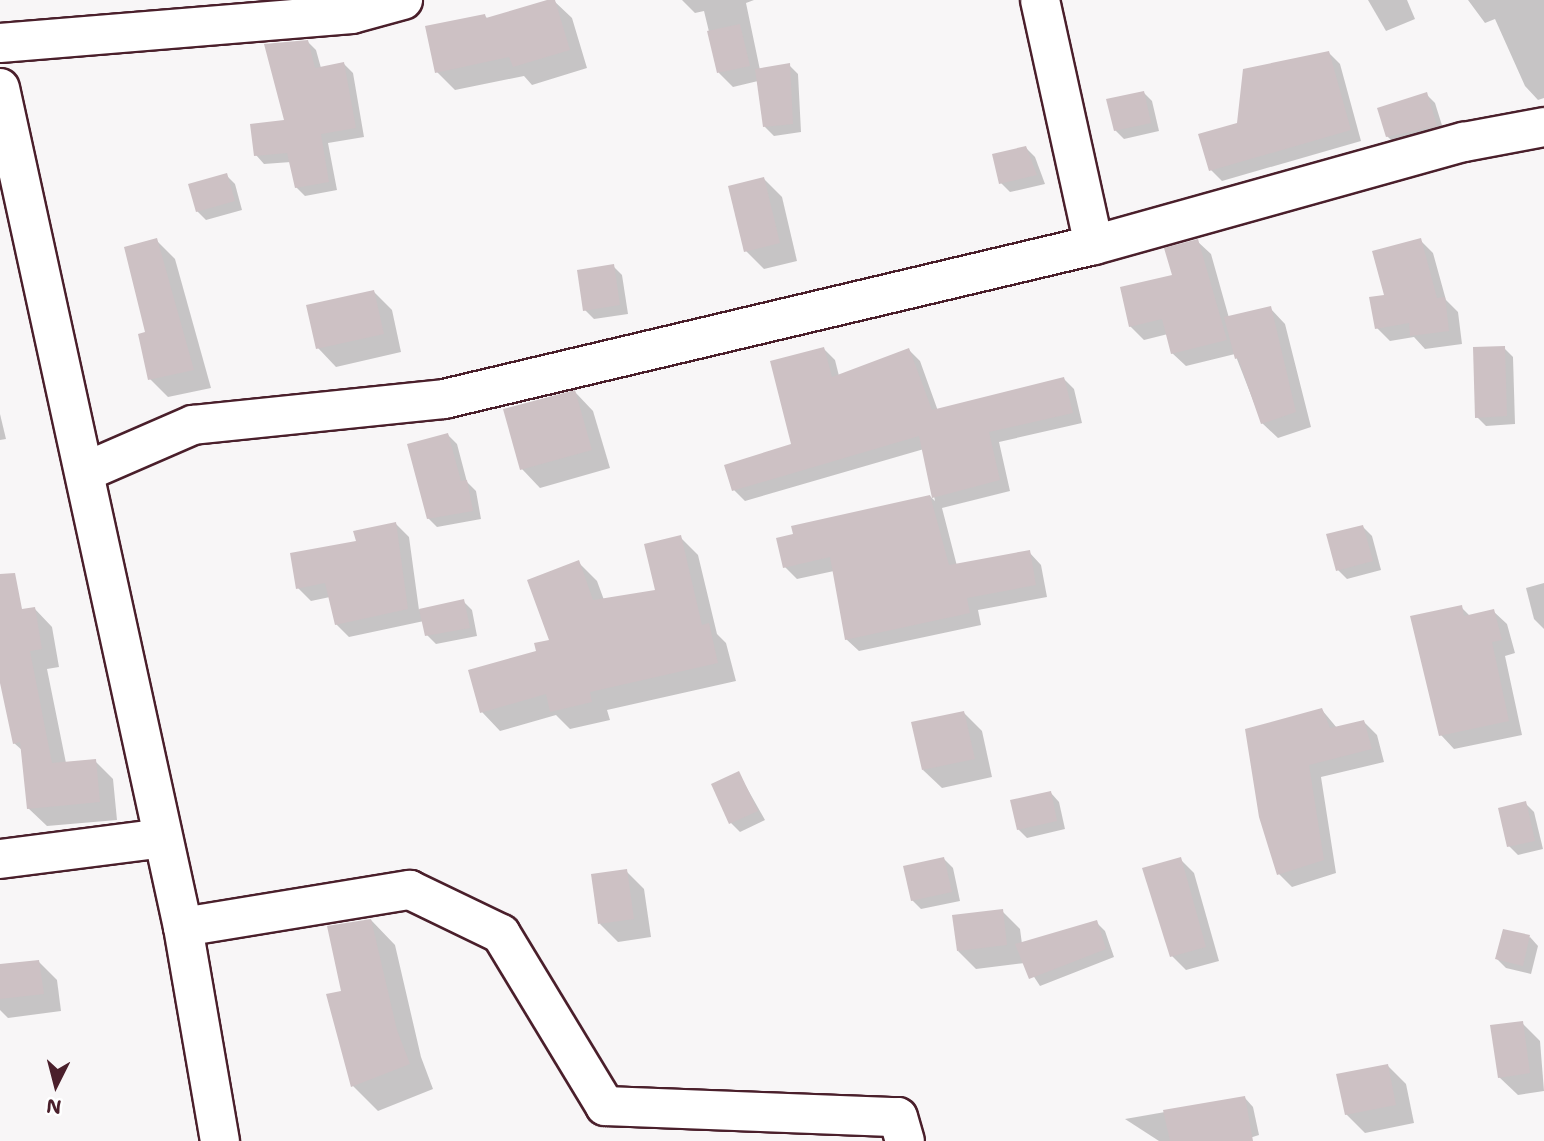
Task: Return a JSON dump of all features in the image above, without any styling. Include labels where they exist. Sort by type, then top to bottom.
[{"type":"street","points":[[0,43],[352,14],[403,0]]},
{"type":"street","points":[[1040,0],[1094,246]]},
{"type":"street","points":[[1,102],[87,471],[183,927],[220,1141]]},
{"type":"street","points":[[87,471],[193,425],[444,399],[1094,246],[1464,142],[1544,127]]},
{"type":"street","points":[[0,859],[163,838]]},
{"type":"street","points":[[183,927],[410,890],[501,934],[605,1106],[898,1117],[905,1141]]},
{"type":"building","points":[[555,0],[570,50],[513,67],[509,57],[435,73],[425,26],[485,14],[486,18]]},
{"type":"building","points":[[740,24],[750,66],[717,73],[707,31]]},
{"type":"building","points":[[308,40],[315,68],[344,62],[356,128],[321,134],[329,182],[295,188],[287,153],[254,156],[250,124],[284,120],[264,44]]},
{"type":"building","points":[[1329,51],[1351,130],[1209,171],[1198,134],[1237,123],[1243,69]]},
{"type":"building","points":[[790,63],[793,124],[763,127],[755,69]]},
{"type":"building","points":[[1144,91],[1151,123],[1114,131],[1106,99]]},
{"type":"building","points":[[1427,92],[1437,126],[1386,137],[1377,108]]},
{"type":"building","points":[[1026,146],[1037,175],[999,184],[992,154]]},
{"type":"building","points":[[227,173],[235,201],[196,212],[188,184]]},
{"type":"building","points":[[764,177],[780,243],[744,252],[728,186]]},
{"type":"building","points":[[157,238],[194,370],[148,380],[138,334],[145,332],[124,247]]},
{"type":"building","points":[[1421,238],[1437,298],[1445,297],[1449,331],[1410,336],[1409,323],[1375,329],[1369,297],[1384,295],[1372,251]]},
{"type":"building","points":[[1198,239],[1227,340],[1171,354],[1162,319],[1129,327],[1120,287],[1172,275],[1164,248]]},
{"type":"building","points":[[614,264],[620,305],[583,311],[577,270]]},
{"type":"building","points":[[374,290],[384,334],[316,349],[306,305]]},
{"type":"building","points":[[1271,306],[1296,412],[1261,424],[1238,358],[1235,359],[1224,317]]},
{"type":"building","points":[[1505,346],[1507,416],[1475,418],[1473,347]]},
{"type":"building","points":[[824,347],[832,377],[909,348],[932,410],[1064,377],[1073,413],[989,432],[1000,480],[932,498],[919,436],[732,491],[724,465],[791,444],[770,361]]},
{"type":"building","points":[[575,390],[592,450],[520,470],[503,409]]},
{"type":"building","points":[[448,433],[461,481],[467,480],[473,511],[427,519],[407,444]]},
{"type":"building","points":[[930,495],[949,565],[1030,550],[1036,585],[967,598],[970,613],[845,640],[830,557],[783,568],[776,538],[793,534],[791,526]]},
{"type":"building","points":[[396,522],[408,609],[335,625],[325,583],[296,589],[290,553],[356,541],[353,531]]},
{"type":"building","points":[[1363,525],[1373,561],[1336,571],[1326,534]]},
{"type":"building","points":[[681,535],[702,625],[709,623],[718,663],[590,692],[592,702],[550,712],[546,694],[480,713],[468,670],[536,651],[534,643],[549,640],[527,580],[579,560],[593,600],[655,590],[644,544]]},
{"type":"building","points":[[15,573],[22,609],[35,607],[42,649],[30,651],[52,763],[96,759],[100,802],[27,809],[20,742],[13,744],[0,683],[0,574]]},
{"type":"building","points":[[464,599],[470,628],[425,636],[419,609]]},
{"type":"building","points":[[1462,605],[1464,616],[1494,609],[1502,640],[1492,642],[1509,721],[1439,736],[1410,616]]},
{"type":"building","points":[[1322,708],[1330,728],[1364,720],[1372,749],[1309,765],[1324,860],[1277,875],[1259,817],[1245,729]]},
{"type":"building","points":[[964,711],[975,759],[922,770],[911,722]]},
{"type":"building","points":[[739,771],[758,811],[729,824],[711,784]]},
{"type":"building","points":[[1051,791],[1057,821],[1017,830],[1010,800]]},
{"type":"building","points":[[1526,801],[1535,841],[1507,847],[1498,808]]},
{"type":"building","points":[[944,857],[952,892],[911,901],[903,866]]},
{"type":"building","points":[[1181,857],[1206,947],[1170,957],[1142,868]]},
{"type":"building","points":[[627,869],[634,919],[598,924],[591,874]]},
{"type":"building","points":[[1003,909],[1007,945],[957,951],[952,915]]},
{"type":"building","points":[[371,919],[397,1030],[410,1064],[351,1087],[326,994],[341,991],[327,926]]},
{"type":"building","points":[[1097,920],[1106,949],[1029,979],[1015,944]]},
{"type":"building","points":[[1503,929],[1530,935],[1523,966],[1495,959]]},
{"type":"building","points":[[39,960],[44,994],[0,999],[0,964]]},
{"type":"building","points":[[1523,1021],[1530,1073],[1498,1078],[1490,1025]]},
{"type":"building","points":[[1388,1064],[1396,1105],[1345,1115],[1336,1074]]},
{"type":"building","points":[[1245,1096],[1253,1141],[1170,1141],[1163,1110]]}]
